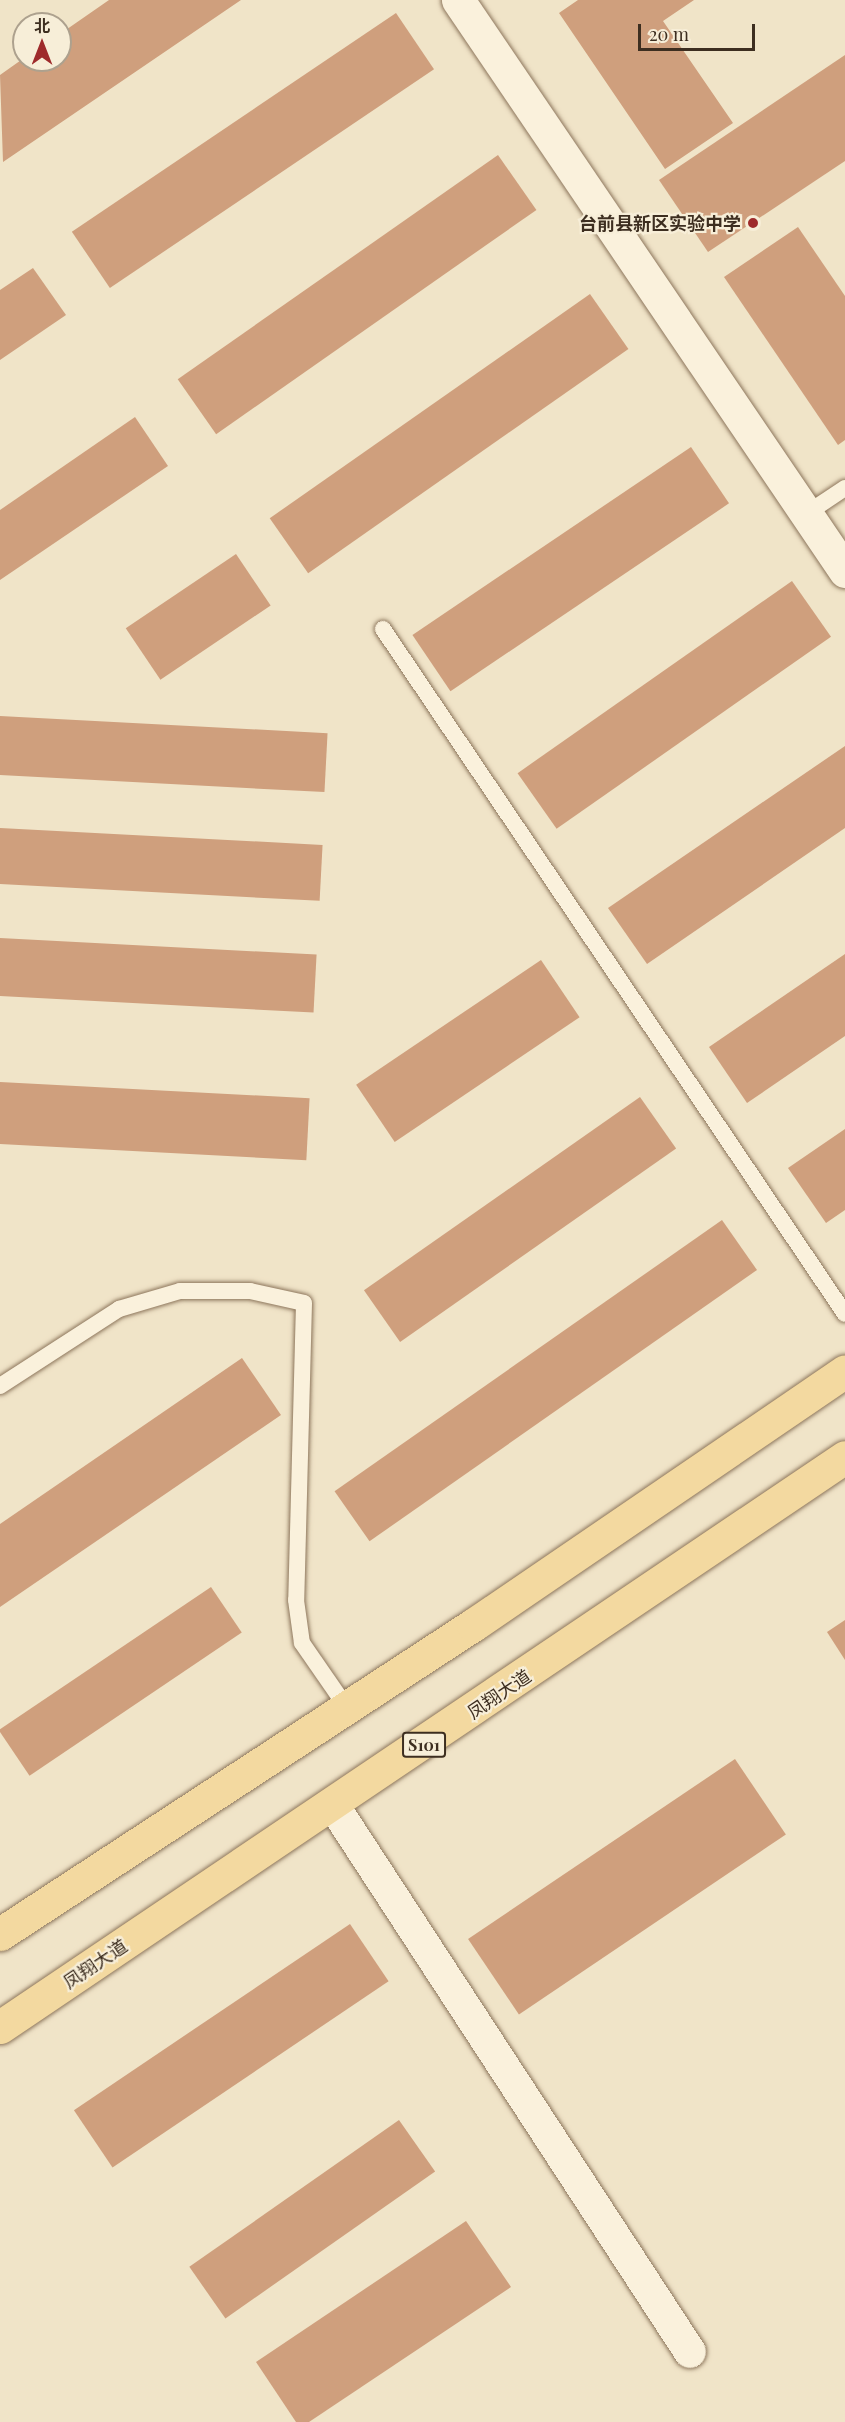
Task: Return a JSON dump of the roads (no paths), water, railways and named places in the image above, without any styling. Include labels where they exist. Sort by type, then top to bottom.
[{"type":"main road","points":[[0,1934],[347,1708],[845,1371]]},
{"type":"main road","name":"凤翔大道","points":[[0,2027],[333,1806],[845,1457]]},
{"type":"street","points":[[458,0],[845,571]]},
{"type":"street","points":[[333,1806],[690,2352]]},
{"type":"lane","points":[[806,514],[845,489]]},
{"type":"lane","points":[[383,629],[845,1314]]},
{"type":"lane","points":[[0,1386],[119,1309],[180,1291],[250,1291],[304,1303],[296,1600],[302,1643],[347,1708]]},
{"type":"place","name":"台前县新区实验中学","points":[[753,223]]}]
